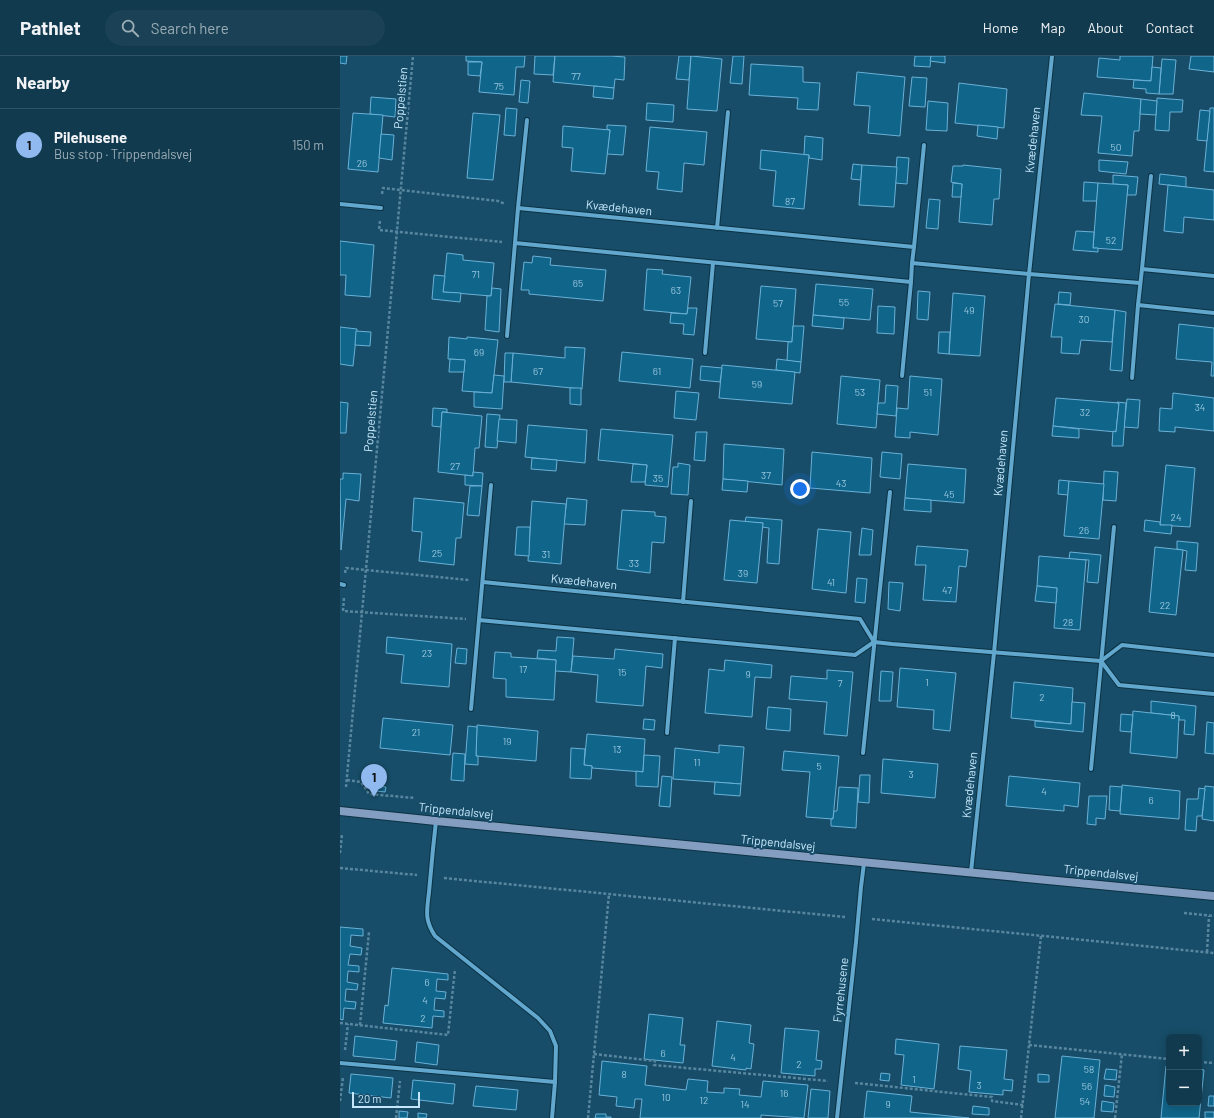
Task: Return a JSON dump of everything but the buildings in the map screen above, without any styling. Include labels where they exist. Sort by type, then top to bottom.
[{"type":"street","name":"Kvædehaven","points":[[971,872],[994,653],[1029,274],[1052,56]]},
{"type":"street","points":[[717,228],[728,112]]},
{"type":"street","points":[[507,336],[527,120]]},
{"type":"street","points":[[902,376],[924,145]]},
{"type":"street","points":[[1132,378],[1151,176]]},
{"type":"street","points":[[340,204],[381,208]]},
{"type":"street","name":"Kvædehaven","points":[[518,208],[914,247]]},
{"type":"street","points":[[515,243],[911,282]]},
{"type":"street","points":[[705,353],[713,262]]},
{"type":"street","points":[[912,263],[1140,283]]},
{"type":"street","points":[[1142,269],[1214,276]]},
{"type":"street","points":[[1138,305],[1214,313]]},
{"type":"street","points":[[471,709],[491,485]]},
{"type":"street","points":[[863,753],[890,492]]},
{"type":"street","points":[[683,602],[691,502]]},
{"type":"street","points":[[1091,769],[1114,527]]},
{"type":"street","name":"Kvædehaven","points":[[483,582],[860,619],[874,642]]},
{"type":"street","points":[[479,620],[855,655],[874,642],[1101,661],[1122,646],[1214,655]]},
{"type":"street","points":[[667,733],[675,638]]},
{"type":"street","points":[[1101,661],[1119,685],[1214,694]]},
{"type":"street","name":"Trippendalsvej","points":[[340,811],[1214,896]]},
{"type":"street","points":[[436,821],[427,919],[430,928],[435,936],[538,1018],[550,1032],[556,1046],[552,1118]]},
{"type":"street","name":"Fyrrehusene","points":[[837,1118],[864,863]]},
{"type":"street","points":[[342,1063],[555,1082]]},
{"type":"path","name":"Poppelstien","points":[[346,787],[413,56]]},
{"type":"path","points":[[401,191],[498,201],[518,208]]},
{"type":"path","points":[[397,232],[515,243]]},
{"type":"path","points":[[366,569],[483,582]]},
{"type":"path","points":[[362,613],[479,620]]},
{"type":"path","points":[[346,780],[361,782],[370,794],[415,798]]},
{"type":"path","points":[[340,853],[342,834]]},
{"type":"path","points":[[340,868],[419,875]]},
{"type":"path","points":[[443,878],[853,918]]},
{"type":"path","points":[[588,1118],[609,894]]},
{"type":"path","points":[[1184,913],[1214,916]]},
{"type":"path","points":[[1207,952],[1209,916]]},
{"type":"path","points":[[868,919],[1214,953]]},
{"type":"path","points":[[360,1025],[370,932]]},
{"type":"path","points":[[1021,1118],[1041,936]]},
{"type":"path","points":[[340,1024],[448,1035],[456,953]]},
{"type":"path","points":[[340,1101],[342,1063],[348,1024]]},
{"type":"path","points":[[1029,1045],[1166,1059]]},
{"type":"path","points":[[594,1054],[655,1062],[654,1065],[992,1097],[992,1101],[1023,1105]]},
{"type":"path","points":[[1115,1118],[1122,1054]]},
{"type":"path","points":[[1202,1062],[1214,1063]]},
{"type":"path","points":[[396,1118],[402,1068]]},
{"type":"place","name":"Pilehusene","points":[[374,797]]}]
